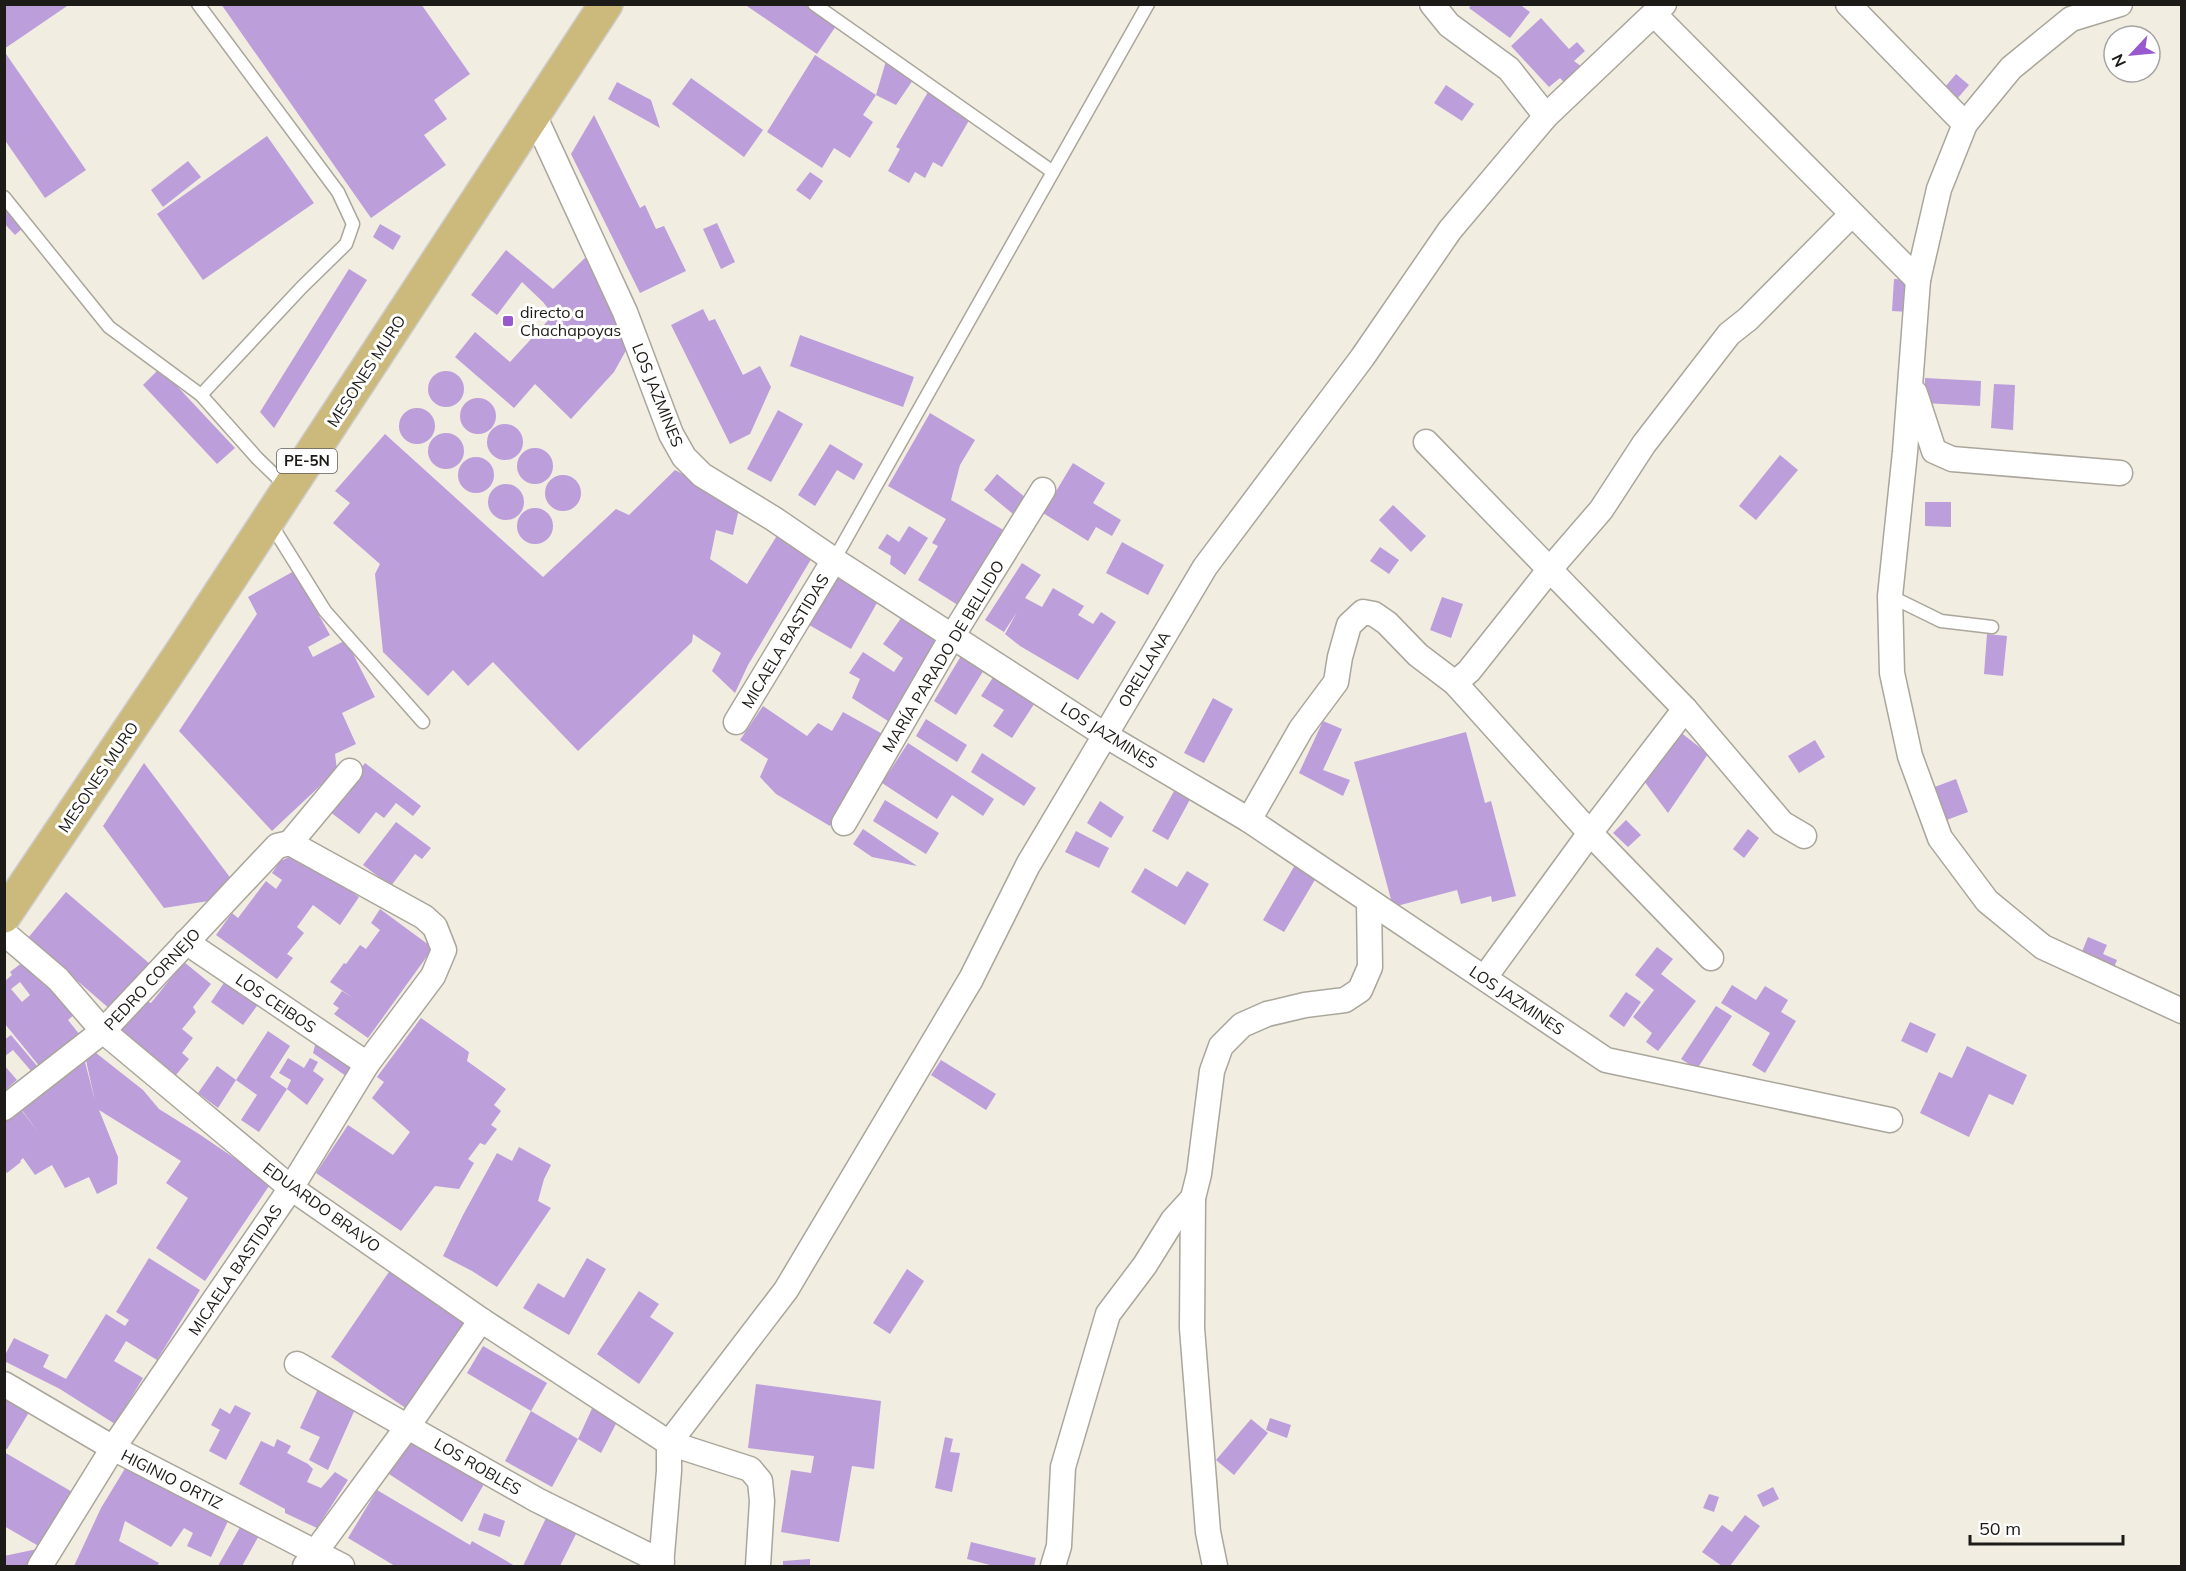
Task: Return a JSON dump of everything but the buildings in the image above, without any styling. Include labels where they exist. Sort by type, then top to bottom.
[{"type":"highway","name":"MESONES MURO","points":[[4,916],[289,489],[606,4]]},
{"type":"street","points":[[1432,4],[1449,25],[1509,69],[1546,116]]},
{"type":"street","points":[[1848,4],[1965,124]]},
{"type":"street","points":[[2120,4],[2064,12],[2011,68],[1965,124],[1939,189],[1918,280],[1911,382],[1890,596],[1892,674],[1910,756],[1940,838],[1987,901],[2043,947],[2181,1011]]},
{"type":"street","points":[[1659,9],[1852,214],[1918,280]]},
{"type":"street","name":"ORELLANA","points":[[669,1443],[786,1290],[971,979],[1028,865],[1205,567],[1362,358],[1450,230],[1546,116],[1659,9]]},
{"type":"street","name":"LOS JAZMINES","points":[[534,115],[625,312],[671,434],[684,457],[702,476],[774,519],[1105,735],[1249,820],[1606,1060],[1890,1120]]},
{"type":"street","points":[[1455,683],[1469,671],[1550,569],[1601,510],[1644,444],[1729,334],[1748,319],[1852,214]]},
{"type":"street","points":[[1911,382],[1934,451],[1952,459],[2120,473]]},
{"type":"street","points":[[1426,442],[1685,709],[1782,823],[1804,836]]},
{"type":"street","name":"MARÍA PARADO DE BELLIDO","points":[[844,823],[953,635],[1043,490]]},
{"type":"street","name":"MICAELA BASTIDAS","points":[[736,722],[834,560]]},
{"type":"street","points":[[1249,820],[1301,729],[1336,682],[1349,625],[1363,612],[1374,614],[1387,623],[1418,655],[1455,683],[1590,833],[1711,958]]},
{"type":"street","points":[[1485,977],[1590,833],[1685,709]]},
{"type":"street","name":"PEDRO CORNEJO","points":[[4,1108],[103,1031],[277,846],[290,843],[350,771]]},
{"type":"street","name":"MICAELA BASTIDAS","points":[[40,1566],[113,1448],[291,1188],[367,1064],[433,976],[444,950],[435,927],[429,922],[290,843]]},
{"type":"street","points":[[1215,1566],[1208,1532],[1192,1328],[1193,1198],[1199,1174],[1212,1071],[1221,1046],[1242,1025],[1267,1014],[1305,1005],[1345,1000],[1360,990],[1370,967],[1369,901]]},
{"type":"street","name":"EDUARDO BRAVO","points":[[4,933],[58,979],[103,1031],[291,1188],[481,1320],[669,1443],[750,1469],[760,1481],[762,1501],[758,1566]]},
{"type":"street","name":"LOS CEIBOS","points":[[186,942],[367,1064]]},
{"type":"street","points":[[1053,1566],[1059,1546],[1063,1467],[1108,1314],[1145,1265],[1173,1220],[1193,1198]]},
{"type":"street","points":[[310,1559],[408,1426],[481,1320]]},
{"type":"street","name":"LOS ROBLES","points":[[297,1364],[537,1500],[661,1564]]},
{"type":"street","name":"HIGINIO ORTIZ","points":[[4,1384],[310,1559],[342,1566]]},
{"type":"street","points":[[661,1564],[669,1471],[669,1443]]},
{"type":"lane","points":[[198,4],[338,192],[353,224],[346,244],[302,286],[201,395]]},
{"type":"lane","points":[[814,4],[1053,172]]},
{"type":"lane","points":[[834,560],[1148,4]]},
{"type":"lane","points":[[4,197],[109,327],[201,395],[257,458],[289,489]]},
{"type":"lane","points":[[268,520],[326,611],[423,722]]},
{"type":"lane","points":[[1890,596],[1941,621],[1992,627]]},
{"type":"place","name":"directo a Chachapoyas","points":[[508,321]]}]
